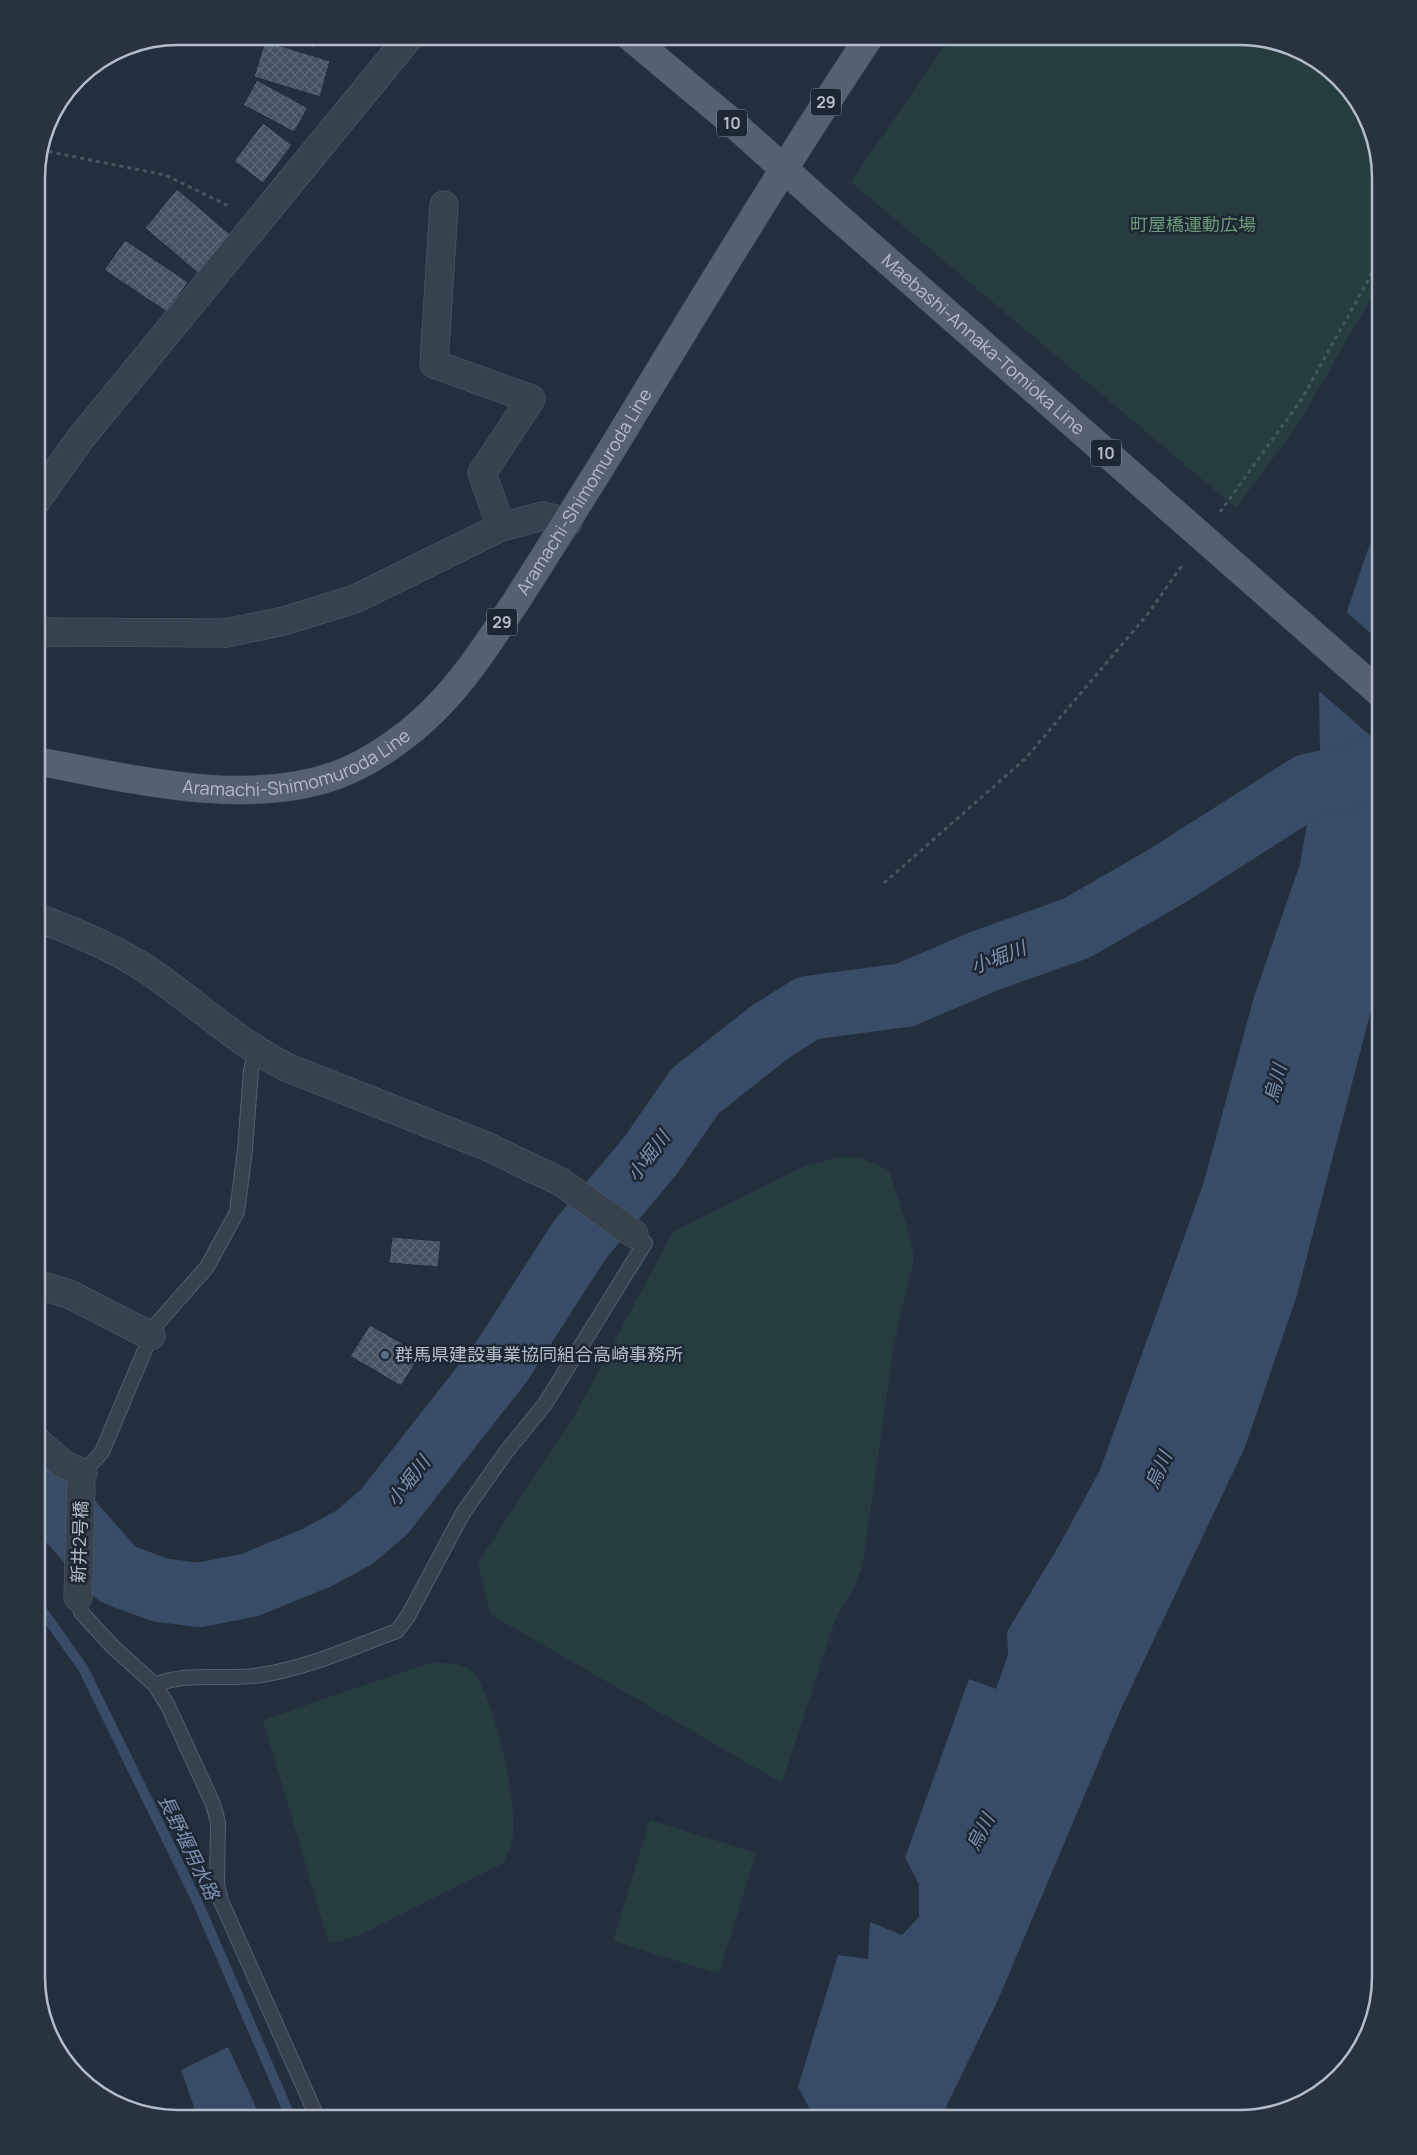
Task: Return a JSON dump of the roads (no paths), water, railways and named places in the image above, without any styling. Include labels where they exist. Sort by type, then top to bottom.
[{"type":"main road","name":"Maebashi-Annaka-Tomioka Line","points":[[639,45],[784,169],[1372,686]]},
{"type":"main road","name":"Aramachi-Shimomuroda Line","points":[[45,763],[142,780],[220,789],[284,790],[336,776],[386,750],[435,710],[478,659],[568,522],[784,169],[864,45]]},
{"type":"street","points":[[45,488],[80,439],[403,45]]},
{"type":"street","points":[[444,205],[434,364],[531,399],[482,473],[501,527]]},
{"type":"street","points":[[45,632],[226,633],[284,622],[355,599],[501,527],[544,516],[568,522]]},
{"type":"street","points":[[45,921],[113,948],[148,970],[256,1052],[286,1067],[486,1146],[561,1182],[634,1234]]},
{"type":"street","points":[[45,1287],[69,1294],[151,1336]]},
{"type":"street","points":[[45,1448],[82,1480]]},
{"type":"street","name":"新井2号橋","points":[[78,1597],[82,1480]]},
{"type":"lane","points":[[82,1480],[102,1452],[155,1326],[208,1267],[237,1212],[245,1150],[251,1070],[256,1052]]},
{"type":"lane","points":[[155,1685],[172,1678],[242,1678],[284,1671],[397,1631],[408,1616],[463,1513],[506,1452],[545,1404],[645,1243],[634,1234]]},
{"type":"lane","points":[[78,1597],[82,1612],[112,1646],[155,1685],[168,1706],[213,1804],[218,1822],[218,1884],[221,1901],[314,2110]]},
{"type":"water","name":"烏川","points":[[1372,541],[1372,1007],[1296,1298],[1245,1447],[1121,1709],[997,2002],[944,2110],[810,2110],[798,2087],[838,1955],[868,1959],[870,1922],[902,1935],[919,1917],[919,1884],[905,1858],[969,1679],[996,1689],[1008,1655],[1007,1632],[1060,1544],[1100,1470],[1203,1185],[1254,997],[1300,864],[1320,751],[1319,695]]},
{"type":"water","points":[[228,2047],[257,2110],[195,2110],[181,2070]]},
{"type":"waterway","name":"小堀川","points":[[45,1500],[64,1514],[117,1574],[160,1590],[199,1595],[250,1585],[316,1558],[355,1537],[384,1512],[500,1364],[579,1241],[651,1155],[695,1091],[770,1032],[808,1008],[905,995],[982,962],[1077,928],[1167,876],[1308,786],[1372,771]]},
{"type":"waterway","name":"長野堰用水路","points":[[45,1615],[83,1668],[198,1903],[288,2110]]},
{"type":"place","name":"群馬県建設事業協同組合高崎事務所","points":[[385,1355]]},
{"type":"park label","name":"町屋橋運動広場","points":[[1193,225]]}]
